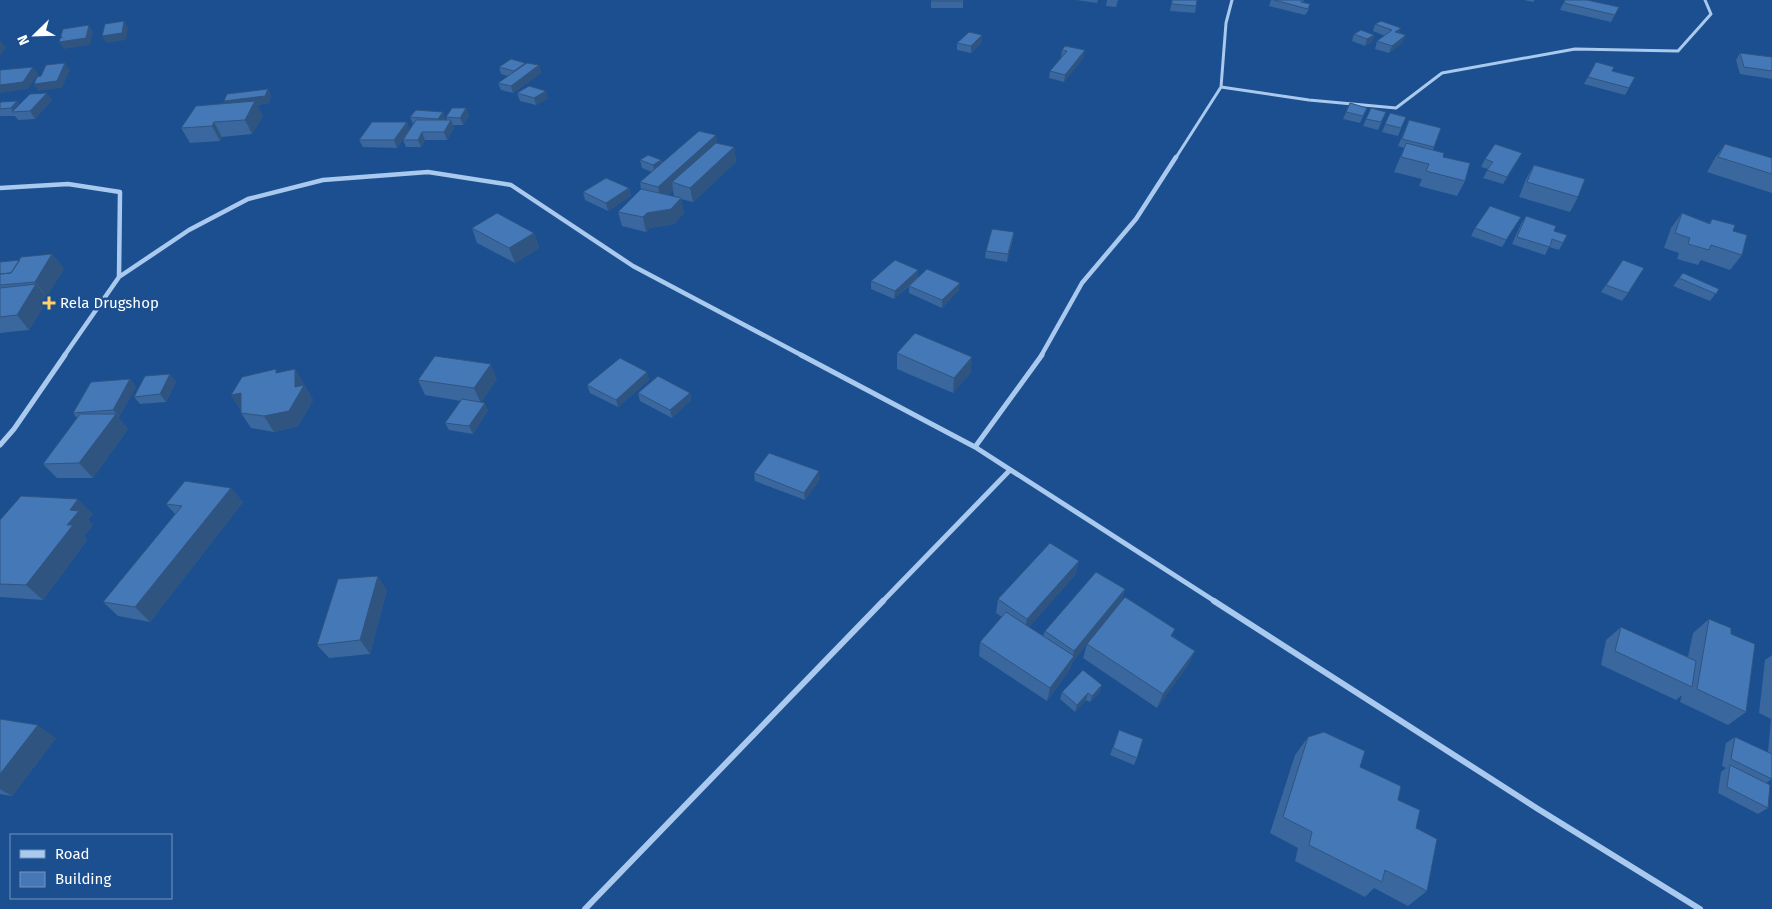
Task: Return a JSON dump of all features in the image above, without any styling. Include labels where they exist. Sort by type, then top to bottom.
[{"type":"street","points":[[975,448],[1041,356],[1082,283],[1136,219],[1220,87],[1226,23],[1232,0]]},
{"type":"street","points":[[1220,87],[1309,100],[1396,108],[1442,73],[1575,49],[1678,51],[1711,14],[1705,0]]},
{"type":"street","points":[[0,445],[14,429],[119,277],[188,230],[248,199],[323,180],[428,172],[511,185],[633,266],[975,448],[1538,809],[1700,909]]},
{"type":"street","points":[[0,188],[68,184],[120,192],[119,277]]},
{"type":"street","points":[[585,909],[1010,470]]},
{"type":"building","points":[[963,0],[964,1],[931,1]]},
{"type":"building","points":[[1172,0],[1197,0],[1196,6],[1172,4]]},
{"type":"building","points":[[1274,0],[1302,0],[1301,2],[1310,4],[1308,9]]},
{"type":"building","points":[[1565,0],[1587,0],[1619,7],[1615,15],[1564,3]]},
{"type":"building","points":[[124,21],[122,33],[102,36],[105,24]]},
{"type":"building","points":[[1381,21],[1401,28],[1395,32],[1406,35],[1392,46],[1377,41],[1392,30],[1375,24]]},
{"type":"building","points":[[89,25],[86,38],[59,42],[63,29]]},
{"type":"building","points":[[1361,30],[1374,35],[1367,39],[1354,34]]},
{"type":"building","points":[[969,32],[982,35],[971,46],[957,43]]},
{"type":"building","points":[[1065,46],[1085,50],[1065,75],[1050,71],[1067,51],[1062,50]]},
{"type":"building","points":[[1740,53],[1772,57],[1772,71],[1744,67]]},
{"type":"building","points":[[511,59],[525,63],[514,71],[499,67]]},
{"type":"building","points":[[1596,62],[1614,67],[1612,71],[1635,77],[1629,88],[1588,77]]},
{"type":"building","points":[[65,63],[57,81],[34,84],[37,77],[41,76],[46,65]]},
{"type":"building","points":[[527,63],[539,65],[511,86],[498,83]]},
{"type":"building","points":[[33,67],[23,82],[0,85],[0,70]]},
{"type":"building","points":[[529,86],[546,91],[534,98],[517,93]]},
{"type":"building","points":[[268,89],[265,96],[224,101],[227,94]]},
{"type":"building","points":[[47,93],[30,111],[12,112],[30,94]]},
{"type":"building","points":[[17,101],[11,108],[0,109],[1,102]]},
{"type":"building","points":[[255,101],[245,120],[214,122],[212,126],[181,128],[196,106]]},
{"type":"building","points":[[1350,103],[1367,108],[1363,116],[1346,112]]},
{"type":"building","points":[[452,108],[466,108],[460,118],[446,117]]},
{"type":"building","points":[[1371,108],[1386,112],[1381,122],[1366,119]]},
{"type":"building","points":[[416,110],[443,112],[438,119],[410,117]]},
{"type":"building","points":[[1390,113],[1406,117],[1401,128],[1385,124]]},
{"type":"building","points":[[416,120],[451,120],[444,132],[422,132],[418,140],[403,140]]},
{"type":"building","points":[[1409,120],[1441,128],[1434,147],[1402,139]]},
{"type":"building","points":[[372,122],[407,122],[394,140],[359,140]]},
{"type":"building","points":[[699,131],[716,135],[658,187],[640,182]]},
{"type":"building","points":[[716,143],[734,147],[690,188],[672,182]]},
{"type":"building","points":[[1406,143],[1444,153],[1443,157],[1470,163],[1465,181],[1426,171],[1429,164],[1401,157]]},
{"type":"building","points":[[1495,144],[1522,153],[1507,177],[1487,170],[1493,162],[1485,159]]},
{"type":"building","points":[[1725,144],[1772,158],[1772,174],[1718,157]]},
{"type":"building","points":[[648,155],[661,160],[653,165],[640,160]]},
{"type":"building","points":[[1534,165],[1585,179],[1578,197],[1527,182]]},
{"type":"building","points":[[606,178],[629,188],[606,203],[583,192]]},
{"type":"building","points":[[641,189],[681,198],[671,209],[647,213],[643,217],[618,212]]},
{"type":"building","points":[[1490,206],[1521,217],[1506,240],[1475,228]]},
{"type":"building","points":[[497,213],[534,233],[509,248],[472,228]]},
{"type":"building","points":[[1682,213],[1710,224],[1712,219],[1735,225],[1733,231],[1747,235],[1742,255],[1711,245],[1709,250],[1688,244],[1690,238],[1675,233]]},
{"type":"building","points":[[1526,216],[1556,226],[1554,231],[1567,235],[1563,243],[1552,239],[1550,247],[1517,237]]},
{"type":"building","points":[[992,229],[1014,232],[1008,254],[986,251]]},
{"type":"building","points":[[52,254],[35,282],[0,285],[0,274],[11,273],[21,257]]},
{"type":"building","points":[[20,260],[11,273],[0,274],[0,262]]},
{"type":"building","points":[[895,260],[918,270],[895,291],[871,281]]},
{"type":"building","points":[[1623,260],[1644,268],[1628,293],[1606,285]]},
{"type":"building","points":[[927,269],[960,283],[942,300],[909,286]]},
{"type":"building","points":[[1683,273],[1719,289],[1716,294],[1679,278]]},
{"type":"building","points":[[36,284],[17,315],[0,317],[0,288]]},
{"type":"building","points":[[915,333],[972,357],[954,378],[897,353]]},
{"type":"building","points":[[435,356],[491,364],[474,388],[418,380]]},
{"type":"building","points":[[620,358],[647,372],[616,400],[587,385]]},
{"type":"building","points":[[276,369],[276,373],[295,369],[295,387],[304,385],[289,411],[264,416],[241,413],[241,393],[231,395],[242,377]]},
{"type":"building","points":[[170,374],[160,394],[134,397],[145,376]]},
{"type":"building","points":[[658,376],[690,393],[670,410],[638,393]]},
{"type":"building","points":[[130,379],[113,410],[73,413],[91,382]]},
{"type":"building","points":[[462,399],[485,403],[469,426],[445,423]]},
{"type":"building","points":[[80,414],[116,414],[79,463],[43,464]]},
{"type":"building","points":[[769,453],[819,471],[804,493],[754,473]]},
{"type":"building","points":[[185,481],[231,488],[135,607],[103,602],[182,506],[166,504]]},
{"type":"building","points":[[21,496],[78,499],[70,510],[79,511],[67,525],[73,525],[26,585],[0,584],[0,520]]},
{"type":"building","points":[[1050,543],[1079,561],[1027,619],[998,599]]},
{"type":"building","points":[[1096,572],[1125,589],[1074,651],[1045,631]]},
{"type":"building","points":[[378,576],[360,640],[317,645],[338,579]]},
{"type":"building","points":[[1125,597],[1175,629],[1171,636],[1195,651],[1163,694],[1087,644]]},
{"type":"building","points":[[1006,612],[1074,656],[1050,688],[980,642]]},
{"type":"building","points":[[1709,619],[1731,628],[1731,634],[1755,644],[1746,712],[1697,689]]},
{"type":"building","points":[[1621,627],[1696,661],[1692,687],[1615,651]]},
{"type":"building","points":[[1083,670],[1102,685],[1092,696],[1088,693],[1077,705],[1062,692]]},
{"type":"building","points":[[0,719],[38,725],[0,774]]},
{"type":"building","points":[[1119,730],[1143,739],[1137,758],[1113,748]]},
{"type":"building","points":[[1324,732],[1365,751],[1360,767],[1401,786],[1398,800],[1420,810],[1416,828],[1437,839],[1427,891],[1385,870],[1382,882],[1309,845],[1312,832],[1283,817],[1308,737]]},
{"type":"building","points":[[1735,737],[1772,754],[1772,779],[1731,759]]},
{"type":"building","points":[[1730,765],[1770,785],[1768,808],[1727,787]]},
{"type":"place","name":"Rela Drugshop","points":[[49,303]]}]
